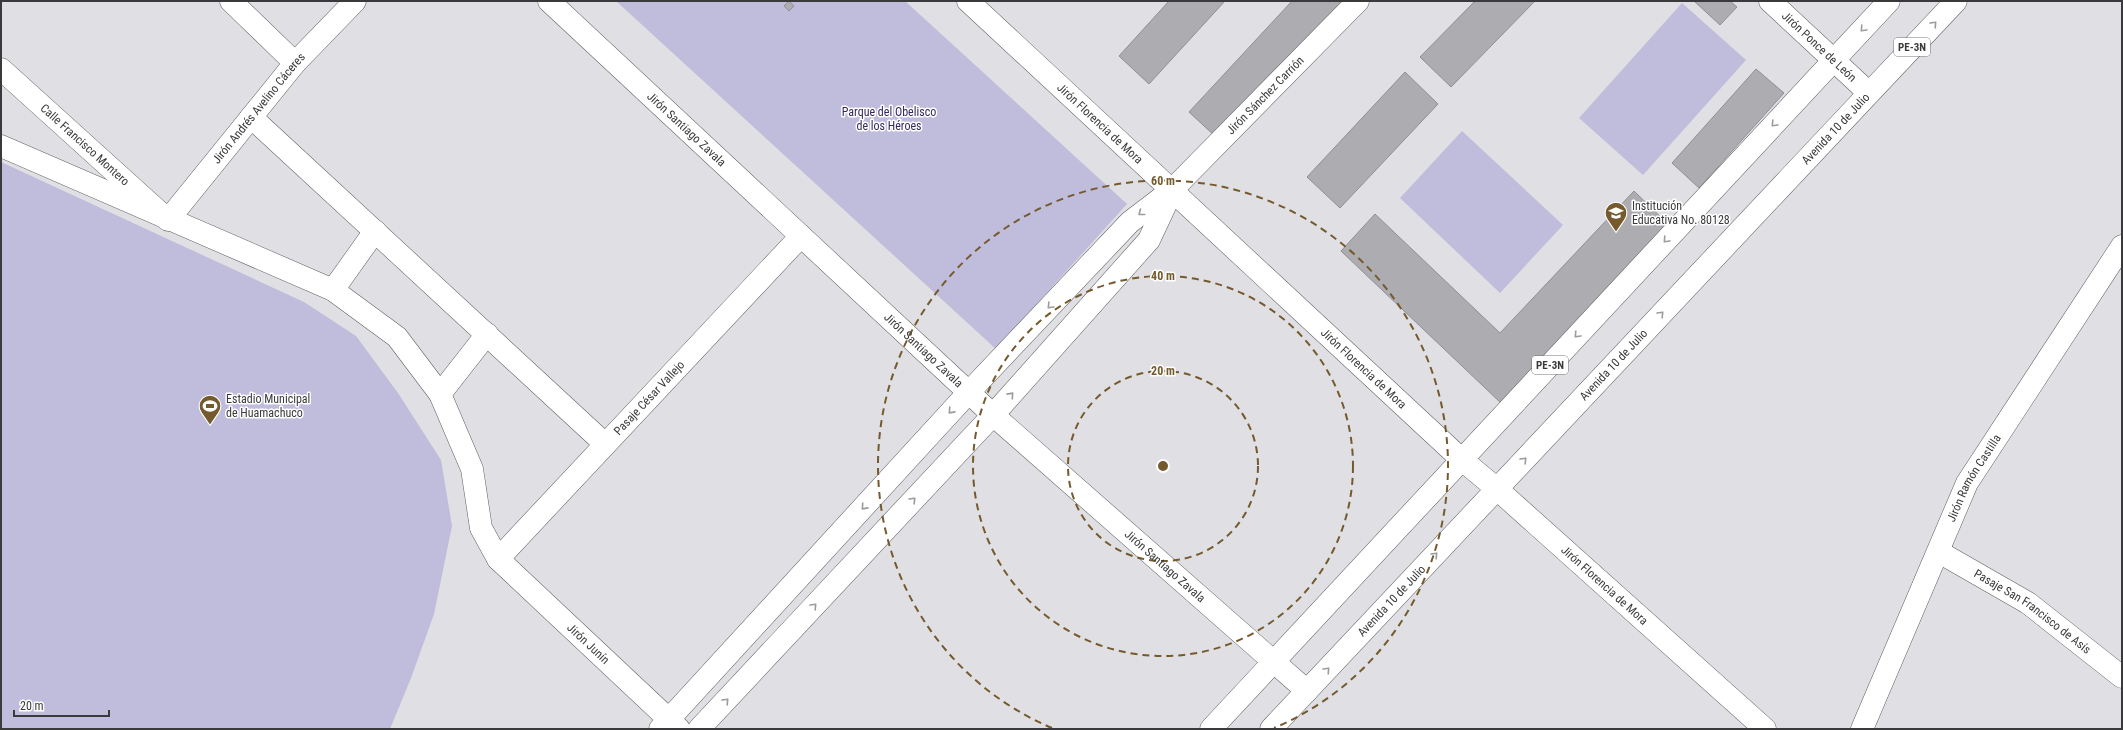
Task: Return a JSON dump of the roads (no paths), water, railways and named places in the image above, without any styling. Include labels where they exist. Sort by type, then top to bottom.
[{"type":"main road","points":[[231,1],[295,63]]},
{"type":"main road","name":"Jirón Andrés Avelino Cáceres","points":[[168,220],[295,63],[355,1]]},
{"type":"main road","name":"Jirón Santiago Zavala","points":[[549,1],[993,415],[1307,691]]},
{"type":"main road","name":"Jirón Florencia de Mora","points":[[968,1],[1461,459],[1497,489],[1765,729]]},
{"type":"main road","name":"Jirón Sánchez Carrión","points":[[1172,190],[1358,1]]},
{"type":"main road","name":"Jirón Ponce de León","points":[[1770,1],[1869,93]]},
{"type":"main road","name":"PE-3N","points":[[1211,729],[1889,1]]},
{"type":"main road","name":"Avenida 10 de Julio","points":[[1271,729],[1956,1]]},
{"type":"main road","name":"Calle Francisco Montero","points":[[1,69],[168,220]]},
{"type":"main road","points":[[251,117],[605,444]]},
{"type":"main road","name":"Jirón Junín","points":[[1,146],[168,220],[333,290],[397,337],[440,394],[472,469],[481,528],[498,559],[669,726]]},
{"type":"main road","points":[[669,726],[969,392],[1130,222],[1172,190]]},
{"type":"main road","points":[[699,729],[993,415],[1149,240],[1172,190]]},
{"type":"main road","points":[[333,290],[375,231]]},
{"type":"main road","name":"Pasaje César Vallejo","points":[[498,559],[801,236]]},
{"type":"main road","name":"Jirón Ramón Castilla","points":[[1862,729],[1939,552],[1967,483],[2122,246]]},
{"type":"main road","points":[[440,394],[487,334]]},
{"type":"main road","name":"Pasaje San Francisco de Asís","points":[[1939,552],[2028,603],[2122,677]]},
{"type":"place","name":"Institución Educativa No. 80128","points":[[1616,232]]},
{"type":"place","name":"Estadio Municipal de Huamachuco","points":[[210,426]]},
{"type":"park label","name":"Parque del Obelisco de los Héroes","points":[[889,119]]}]
